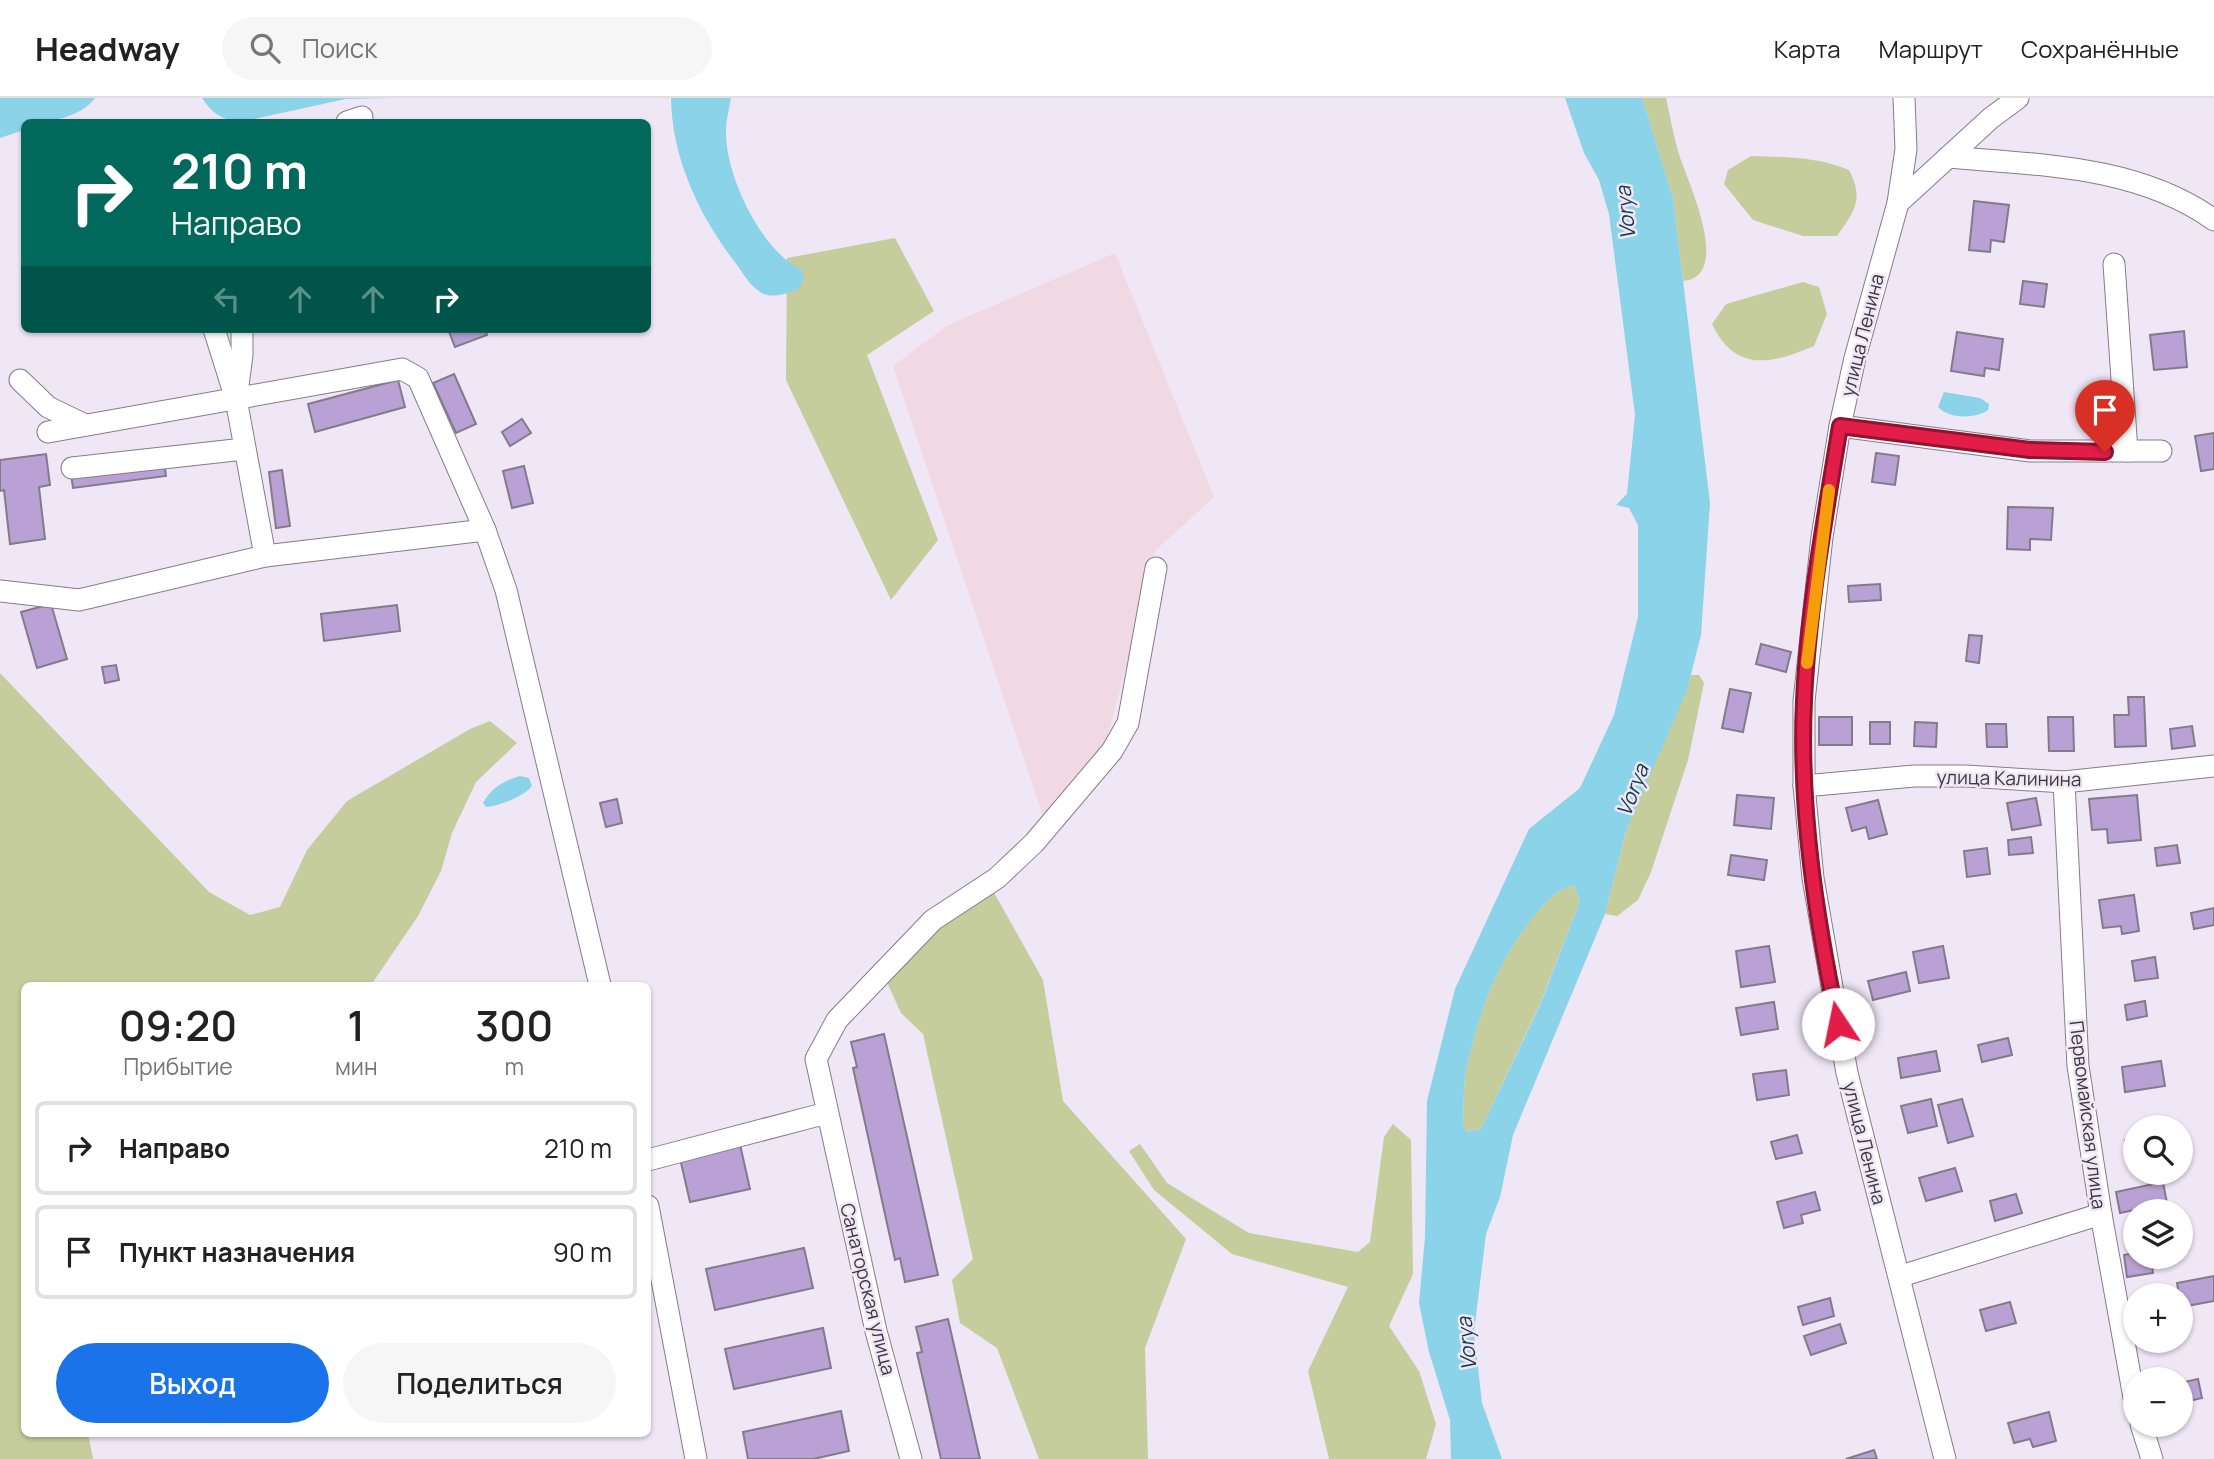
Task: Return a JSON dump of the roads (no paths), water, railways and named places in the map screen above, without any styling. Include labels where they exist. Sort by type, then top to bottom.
[{"type":"street","name":"улица Ленина","points":[[1904,98],[1906,149],[1898,203],[1880,261],[1840,426],[1812,611],[1804,701],[1804,786],[1813,878],[1828,975],[1853,1097],[1901,1276],[1945,1459]]},
{"type":"street","points":[[1898,203],[2018,98]]},
{"type":"street","points":[[1948,157],[2070,168],[2142,184],[2179,198],[2214,220]]},
{"type":"street","points":[[2114,264],[2127,451]]},
{"type":"street","points":[[215,333],[236,399],[265,556]]},
{"type":"street","points":[[236,399],[242,333]]},
{"type":"street","points":[[48,432],[402,369],[412,372],[418,378],[485,530],[506,590],[531,684],[599,982]]},
{"type":"street","points":[[20,380],[48,407],[65,418],[86,426]]},
{"type":"street","points":[[1840,426],[2030,450],[2161,451]]},
{"type":"street","points":[[72,468],[244,449]]},
{"type":"street","points":[[0,591],[79,600],[265,556],[485,530]]},
{"type":"street","name":"Санаторская улица","points":[[911,1459],[876,1331],[816,1059],[837,1020],[933,920],[997,878],[1034,844],[1112,751],[1128,723],[1156,568]]},
{"type":"street","name":"улица Калинина","points":[[1804,786],[1914,776],[2064,782],[2214,766]]},
{"type":"street","name":"Первомайская улица","points":[[2064,782],[2078,1066],[2129,1367]]},
{"type":"street","points":[[651,1159],[819,1115],[827,1118]]},
{"type":"street","points":[[1901,1276],[2101,1214]]},
{"type":"street","points":[[651,1222],[696,1459]]},
{"type":"street","points":[[2145,1437],[2152,1459]]},
{"type":"water","points":[[0,98],[95,98],[81,111],[63,118],[21,119],[21,131],[0,138]]},
{"type":"water","points":[[202,98],[391,98],[346,99],[254,119],[228,119],[211,109]]},
{"type":"water","points":[[671,98],[731,98],[726,127],[727,149],[732,169],[748,210],[760,229],[787,260],[802,270],[804,278],[798,290],[775,295],[762,293],[754,288],[724,247],[690,187],[677,144]]},
{"type":"water","name":"Vorya","points":[[1565,98],[1642,98],[1673,198],[1710,503],[1701,635],[1687,690],[1626,831],[1605,914],[1513,1135],[1500,1197],[1486,1234],[1474,1332],[1482,1403],[1502,1459],[1451,1459],[1450,1420],[1429,1352],[1419,1303],[1425,1237],[1427,1101],[1455,989],[1529,829],[1580,788],[1614,715],[1638,617],[1638,525],[1629,508],[1616,505],[1627,494],[1635,415],[1609,214],[1599,180],[1584,153]],"holes":[[[1574,885],[1580,901],[1540,1005],[1481,1129],[1467,1132],[1463,1124],[1466,1072],[1494,980],[1512,947],[1549,900]]]},
{"type":"water","points":[[1944,392],[1980,398],[1989,404],[1988,410],[1970,416],[1948,414],[1938,407]]},
{"type":"water","points":[[520,776],[529,778],[532,786],[528,790],[511,800],[486,807],[483,803],[494,789]]}]
